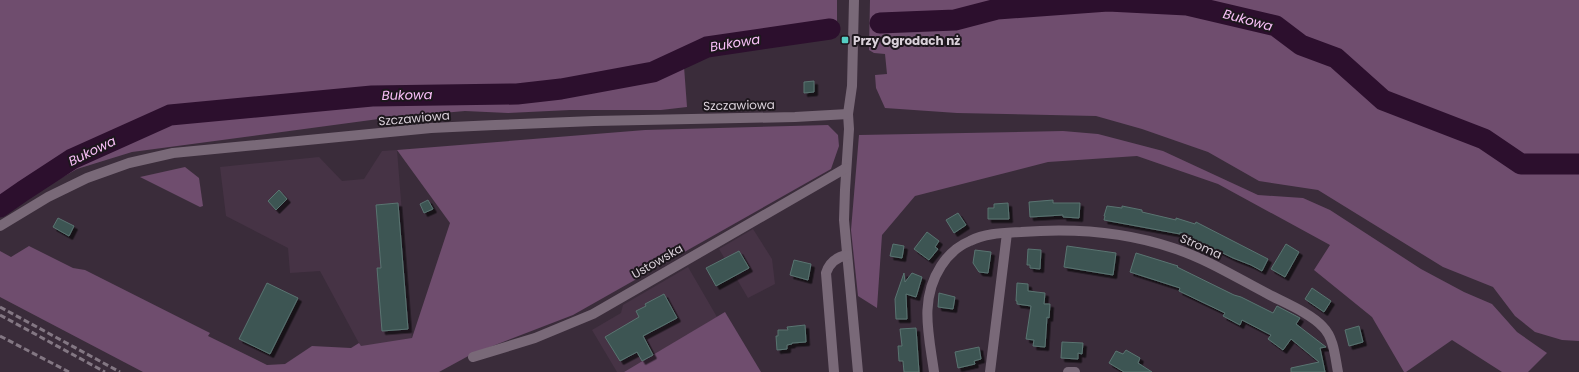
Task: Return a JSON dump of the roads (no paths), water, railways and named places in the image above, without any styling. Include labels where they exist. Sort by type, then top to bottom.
[{"type":"street","points":[[854,0],[852,86],[848,114],[849,129],[844,220],[858,372]]},
{"type":"street","name":"Szczawiowa","points":[[0,226],[48,196],[94,175],[129,163],[174,154],[431,128],[481,125],[594,120],[795,117],[848,114]]},
{"type":"street","name":"Ustowska","points":[[472,357],[535,338],[593,314],[846,168]]},
{"type":"street","name":"Stroma","points":[[934,372],[926,310],[930,290],[940,268],[951,254],[970,241],[985,235],[1072,230],[1100,232],[1157,243],[1186,252],[1260,290],[1318,322],[1326,330],[1331,341],[1338,372]]},
{"type":"street","points":[[990,372],[1007,233]]},
{"type":"street","points":[[834,372],[826,273],[833,261],[847,255]]},
{"type":"street","points":[[1068,372],[1074,372]]},
{"type":"waterway","name":"Bukowa","points":[[880,23],[955,20],[997,9],[1108,1],[1187,5],[1276,26],[1301,45],[1336,58],[1383,100],[1484,139],[1521,164],[1579,164]]},
{"type":"waterway","name":"Bukowa","points":[[0,207],[72,159],[170,115],[372,96],[517,94],[561,89],[653,72],[707,47],[830,29]]},
{"type":"railway","points":[[0,307],[120,372]]},
{"type":"railway","points":[[0,315],[105,372]]},
{"type":"railway","points":[[0,336],[69,372]]},
{"type":"place","name":"Przy Ogrodach nż","points":[[845,40]]}]
